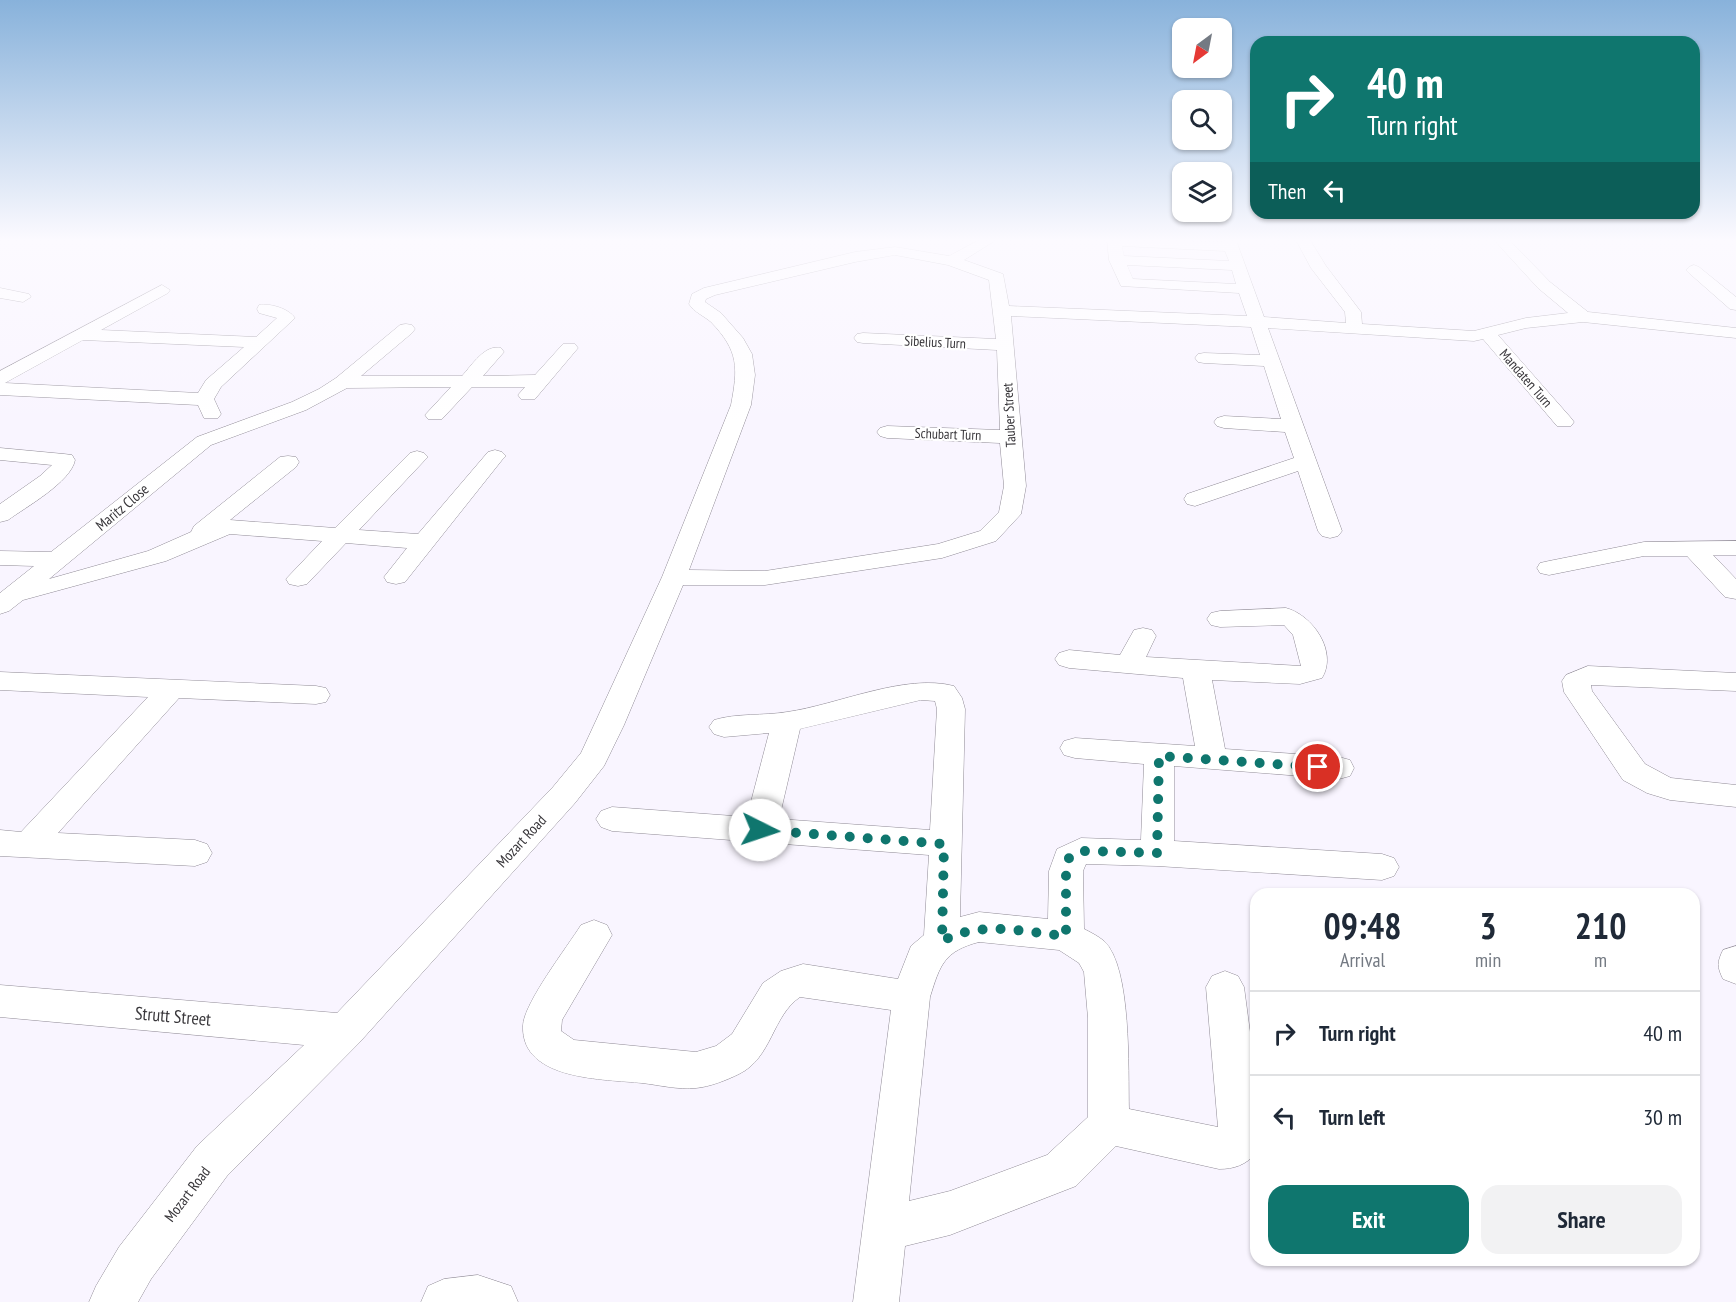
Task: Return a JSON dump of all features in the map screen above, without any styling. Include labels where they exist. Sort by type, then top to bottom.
[{"type":"street","points":[[0,379],[143,301]]},
{"type":"street","name":"Mozart Road","points":[[112,1302],[135,1263],[212,1161],[345,1031],[564,795],[593,758],[674,577],[741,405],[746,375],[742,354],[734,338],[715,317],[697,304],[697,301]]},
{"type":"street","name":"Tauber Street","points":[[674,577],[765,578],[942,551],[988,536],[1010,514],[1015,486],[1010,437],[1006,345],[999,301]]},
{"type":"street","points":[[1251,301],[1308,461],[1330,531]]},
{"type":"street","points":[[1344,301],[1353,312],[1355,321],[1352,328]]},
{"type":"street","points":[[1563,301],[1583,317]]},
{"type":"street","points":[[204,399],[213,384],[287,318],[266,309]]},
{"type":"street","points":[[1000,311],[1257,322],[1474,336],[1526,323],[1583,317],[1736,333]]},
{"type":"street","name":"Maritz Close","points":[[6,602],[204,441],[299,406],[343,382],[406,329]]},
{"type":"street","name":"Mandaten Turn","points":[[1488,334],[1564,422]]},
{"type":"street","points":[[83,335],[258,342]]},
{"type":"street","points":[[1196,335],[1265,341]]},
{"type":"street","name":"Sibelius Turn","points":[[863,338],[1006,345]]},
{"type":"street","points":[[526,399],[569,348]]},
{"type":"street","points":[[435,415],[495,352]]},
{"type":"street","points":[[1204,358],[1272,361]]},
{"type":"street","points":[[343,382],[540,381]]},
{"type":"street","points":[[0,389],[204,399]]},
{"type":"street","points":[[204,399],[211,413],[202,431],[204,441]]},
{"type":"street","points":[[1224,422],[1295,426]]},
{"type":"street","name":"Schubart Turn","points":[[887,432],[1010,437]]},
{"type":"street","points":[[0,515],[48,481],[63,466],[64,460],[54,457],[4,456]]},
{"type":"street","points":[[396,577],[495,456]]},
{"type":"street","points":[[298,579],[417,458]]},
{"type":"street","points":[[1195,499],[1308,461]]},
{"type":"street","points":[[6,602],[161,566],[288,462]]},
{"type":"street","points":[[189,541],[228,527],[425,542]]},
{"type":"street","points":[[1693,548],[1734,592]]},
{"type":"street","points":[[1549,568],[1644,549],[1736,548]]},
{"type":"street","points":[[0,558],[59,560]]},
{"type":"street","points":[[1069,659],[1196,670],[1300,675],[1311,672],[1315,664],[1302,624],[1296,620],[1286,616],[1220,619]]},
{"type":"street","points":[[1129,665],[1143,636]]},
{"type":"street","points":[[1196,670],[1212,759]]},
{"type":"street","points":[[1736,682],[1588,675],[1576,681],[1578,692],[1629,765],[1645,780],[1660,788],[1736,796]]},
{"type":"street","points":[[0,681],[316,695]]},
{"type":"street","points":[[14,844],[171,689]]},
{"type":"street","points":[[724,727],[787,722],[921,692],[944,693],[951,709],[942,941]]},
{"type":"street","points":[[760,830],[787,722]]},
{"type":"street","points":[[1075,748],[1339,768]]},
{"type":"street","points":[[1157,853],[1159,756]]},
{"type":"street","points":[[612,819],[944,844]]},
{"type":"street","points":[[14,844],[195,853]]},
{"type":"street","points":[[1066,936],[1066,870],[1069,858],[1081,851],[1157,853],[1382,867]]},
{"type":"street","points":[[876,1302],[884,1230],[911,997],[924,957],[942,941],[957,933],[980,927],[1066,936],[1092,952],[1102,971],[1107,1018],[1109,1125],[1061,1171],[950,1214],[884,1230]]},
{"type":"street","points":[[594,935],[543,1017],[540,1027],[542,1036],[548,1045],[558,1053],[572,1058],[696,1070],[726,1062],[746,1046],[776,994],[785,986],[803,980],[911,997]]},
{"type":"street","points":[[1736,960],[1736,968]]},
{"type":"street","points":[[1109,1125],[1220,1148],[1232,1148],[1240,1140],[1245,1070],[1225,987]]},
{"type":"street","name":"Strutt Street","points":[[0,1001],[345,1031]]},
{"type":"street","points":[[444,1302],[478,1298],[495,1302]]},
{"type":"route","points":[[760,830],[944,844],[942,941],[957,933],[980,927],[1066,936],[1066,870],[1069,858],[1081,851],[1157,853],[1159,756],[1318,767]]}]
